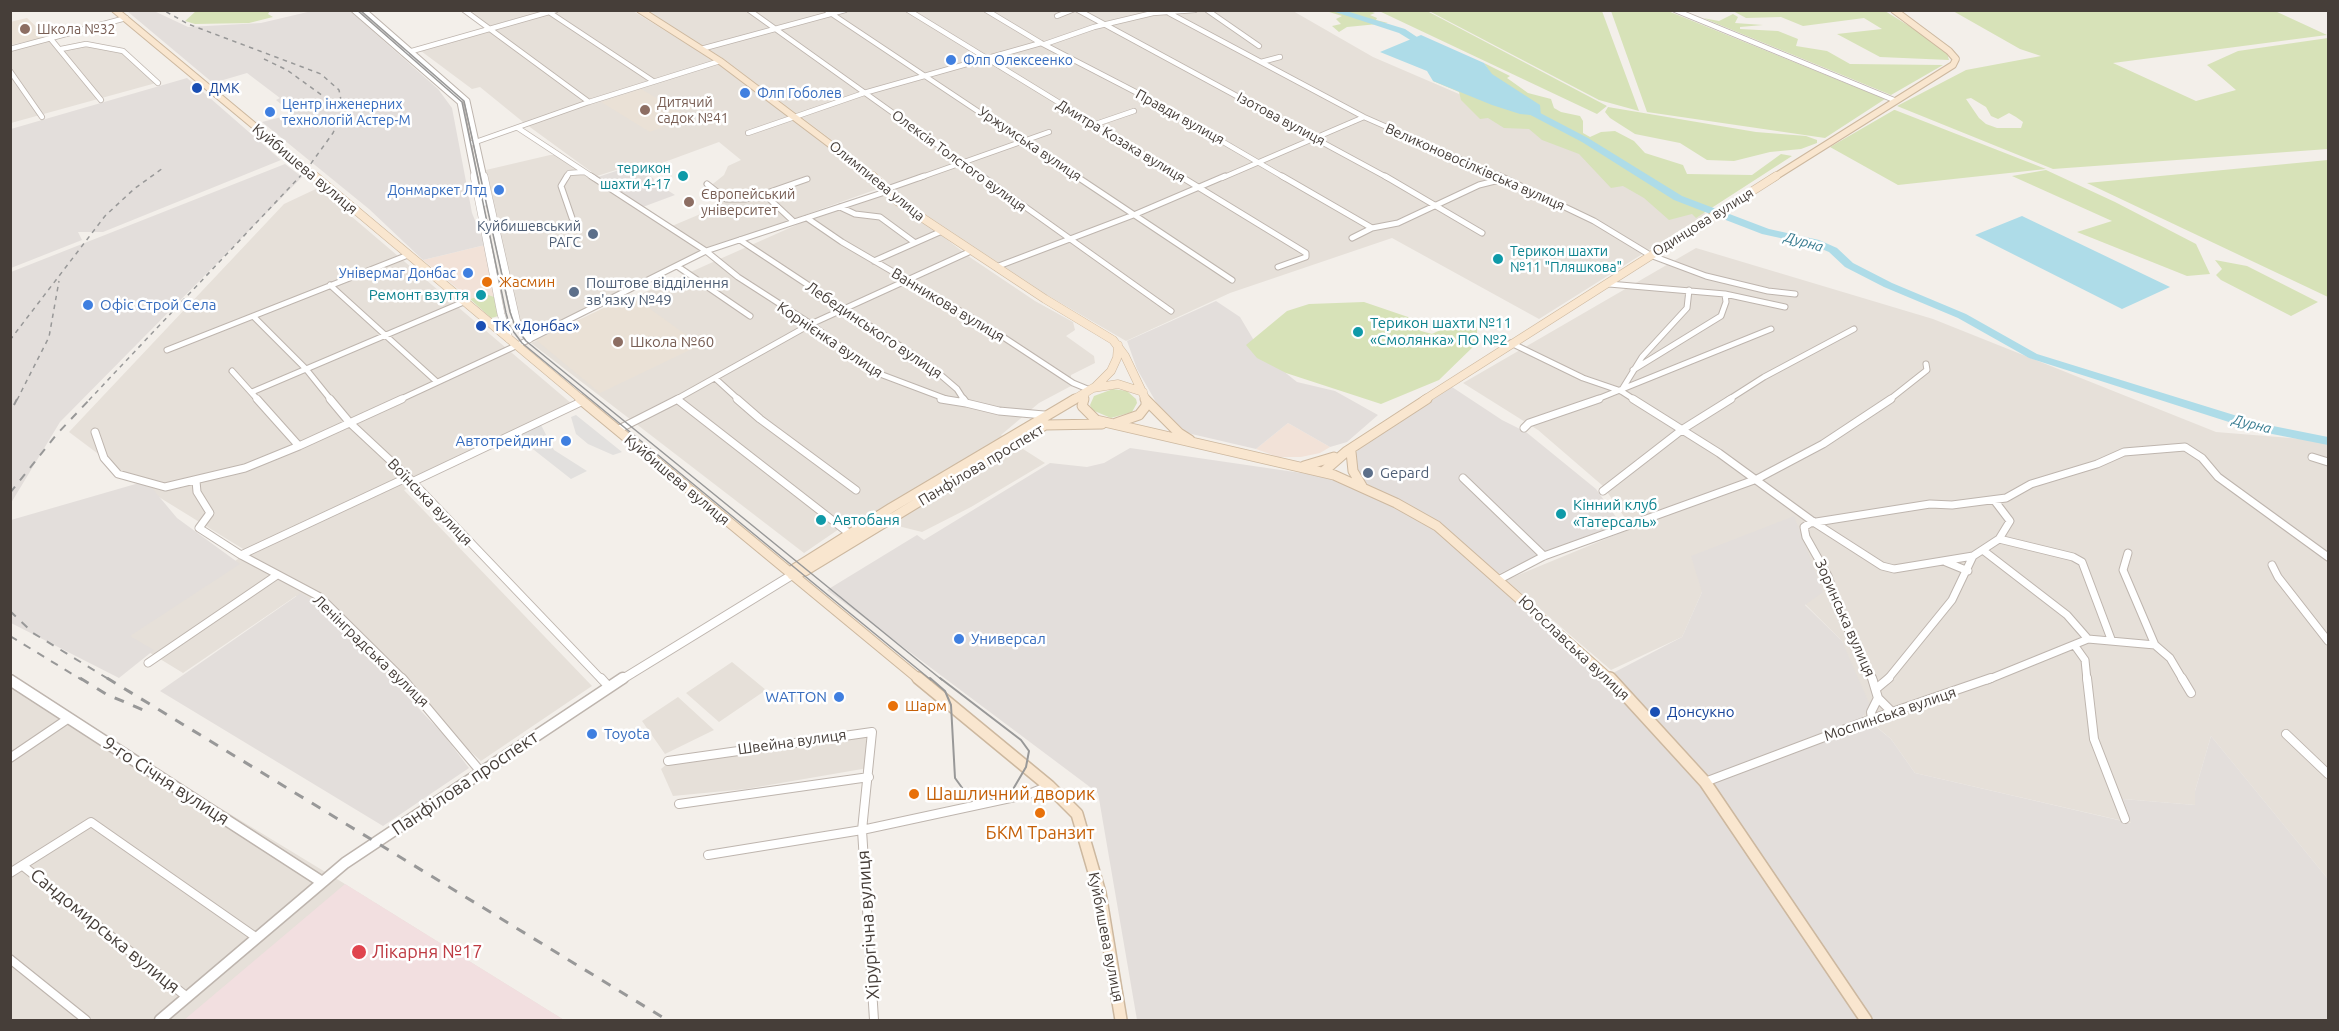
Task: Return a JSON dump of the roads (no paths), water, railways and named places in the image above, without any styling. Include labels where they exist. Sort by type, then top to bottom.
[{"type":"main road","name":"Куйбишева вулиця","points":[[115,10],[466,301],[617,430],[796,574],[1049,786],[1077,814],[1100,893],[1121,1020]]},
{"type":"main road","name":"Одинцова вулиця","points":[[1323,472],[1351,450],[1511,343],[1609,284],[1650,255],[1953,65],[1956,59],[1930,36],[1894,10]]},
{"type":"main road","name":"Олимпиева улица","points":[[641,11],[720,61],[796,117],[888,190],[897,201],[1118,345]]},
{"type":"main road","points":[[796,574],[794,568],[1044,415],[1089,391],[1111,371],[1117,358],[1118,345]]},
{"type":"main road","points":[[1089,391],[1082,406],[1085,411],[1096,420],[1110,424],[1140,415],[1146,406],[1144,396],[1118,345]]},
{"type":"main road","points":[[1089,391],[1118,384],[1144,396],[1179,433],[1198,444]]},
{"type":"main road","name":"Югославська вулиця","points":[[1110,424],[1323,472],[1362,486],[1437,526],[1608,676],[1705,782],[1866,1020]]},
{"type":"main road","name":"Панфілова проспект","points":[[796,574],[1045,425],[1110,424]]},
{"type":"main road","points":[[1298,467],[1313,465],[1351,450]]},
{"type":"main road","points":[[1341,478],[1351,450]]},
{"type":"main road","points":[[1351,450],[1353,471],[1362,486]]},
{"type":"street","points":[[354,10],[460,102],[489,199],[517,324],[529,339]]},
{"type":"street","points":[[363,10],[467,100],[480,205],[501,314],[509,339]]},
{"type":"street","points":[[464,10],[589,102]]},
{"type":"street","points":[[405,54],[556,10]]},
{"type":"street","name":"Олексія Толстого вулиця","points":[[749,10],[1068,240],[1171,311]]},
{"type":"street","name":"Уржумська вулиця","points":[[826,10],[1026,140],[1232,280]]},
{"type":"street","points":[[701,49],[845,10]]},
{"type":"street","name":"Дмитра Козака вулиця","points":[[908,10],[1306,253],[1306,257],[1278,267]]},
{"type":"street","name":"Правди вулиця","points":[[986,10],[1260,162],[1372,228]]},
{"type":"street","points":[[1057,16],[1072,10]]},
{"type":"street","name":"Ізотова вулиця","points":[[1078,10],[1316,138],[1482,233]]},
{"type":"street","points":[[748,133],[864,93],[984,57],[1043,43],[1151,12],[1169,13],[1195,10]]},
{"type":"street","points":[[1207,10],[1258,46]]},
{"type":"street","points":[[1675,10],[1894,100]]},
{"type":"street","points":[[549,11],[653,81]]},
{"type":"street","name":"Великоновосілківська вулиця","points":[[1169,13],[1364,117],[1594,221],[1650,255],[1706,276],[1760,290],[1795,294]]},
{"type":"street","points":[[10,49],[126,18]]},
{"type":"street","points":[[50,38],[101,100]]},
{"type":"street","points":[[61,49],[86,44],[123,51],[158,83]]},
{"type":"street","points":[[1261,62],[1280,57]]},
{"type":"street","points":[[473,143],[589,102],[720,61]]},
{"type":"street","points":[[10,71],[42,117]]},
{"type":"street","points":[[1093,125],[1134,111]]},
{"type":"street","points":[[996,267],[1136,214],[1364,117]]},
{"type":"street","points":[[518,128],[706,251]]},
{"type":"street","points":[[95,432],[104,458],[118,474],[165,487],[245,468],[350,423],[529,339],[706,251],[840,207],[1049,132]]},
{"type":"street","points":[[573,164],[565,170],[570,173],[584,172]]},
{"type":"street","points":[[570,173],[561,186],[572,218]]},
{"type":"street","points":[[707,184],[726,199],[746,199],[807,179]]},
{"type":"street","points":[[1352,238],[1372,228],[1398,224],[1434,204],[1479,185],[1503,179]]},
{"type":"street","points":[[764,194],[793,221]]},
{"type":"street","points":[[480,205],[489,199]]},
{"type":"street","points":[[840,207],[855,214],[880,217],[914,242]]},
{"type":"street","name":"Ванникова вулиця","points":[[807,218],[1089,391]]},
{"type":"street","points":[[874,261],[942,231]]},
{"type":"street","name":"Лебединського вулиця","points":[[740,240],[929,365],[957,389],[966,403]]},
{"type":"street","name":"Корнієнка вулиця","points":[[706,251],[748,284],[811,324],[872,371],[938,398],[966,403]]},
{"type":"street","points":[[617,430],[716,380],[811,324],[971,251]]},
{"type":"street","points":[[167,350],[408,255]]},
{"type":"street","points":[[677,266],[750,316]]},
{"type":"street","points":[[1609,284],[1725,294],[1785,307]]},
{"type":"street","points":[[330,285],[437,382]]},
{"type":"street","points":[[1621,392],[1653,345],[1687,308],[1689,290]]},
{"type":"street","points":[[1634,370],[1721,316],[1726,302],[1725,294]]},
{"type":"street","points":[[252,392],[466,301]]},
{"type":"street","name":"Воїнська вулиця","points":[[254,317],[306,369],[350,423],[410,480],[609,687]]},
{"type":"street","points":[[1603,491],[1683,429],[1764,377],[1854,328]]},
{"type":"street","points":[[1524,428],[1529,423],[1621,392],[1771,329]]},
{"type":"street","points":[[1511,343],[1583,378],[1621,392],[1683,429],[1757,479],[1815,523],[1887,568],[1946,562],[1984,552],[1999,539],[2010,521],[1994,500]]},
{"type":"street","points":[[1653,345],[1664,351]]},
{"type":"street","points":[[1500,579],[1544,556],[1757,479],[1822,444],[1905,389],[1927,370],[1926,364]]},
{"type":"street","points":[[232,371],[299,446]]},
{"type":"street","points":[[716,380],[760,419],[856,490]]},
{"type":"street","points":[[678,400],[850,534]]},
{"type":"street","points":[[241,555],[583,401]]},
{"type":"street","points":[[966,403],[999,411],[1044,415]]},
{"type":"street","points":[[1815,523],[1930,504],[1952,505],[2006,498],[2031,484],[2097,464],[2132,450],[2185,447],[2202,458],[2218,477],[2328,557]]},
{"type":"street","points":[[2312,457],[2328,462]]},
{"type":"street","points":[[1462,478],[1544,556]]},
{"type":"street","name":"Ленінградська вулиця","points":[[196,481],[197,492],[210,513],[199,528],[241,555],[320,597],[416,692],[480,772]]},
{"type":"street","name":"Зоринська вулиця","points":[[1815,523],[1804,527],[1806,537],[1828,576],[1840,613],[1877,688],[1878,698],[1871,712],[1872,719]]},
{"type":"street","points":[[1999,539],[2073,556],[2082,562],[2111,639]]},
{"type":"street","points":[[1984,552],[2067,615],[2088,639]]},
{"type":"street","points":[[2128,553],[2123,570],[2131,594],[2155,645],[2170,658],[2191,693]]},
{"type":"street","name":"Зоринська вулиця","points":[[1877,688],[1952,600],[1968,571],[1973,556]]},
{"type":"street","points":[[1946,562],[1968,571]]},
{"type":"street","points":[[2272,565],[2278,577],[2328,641]]},
{"type":"street","name":"Панфілова проспект","points":[[160,1020],[345,863],[609,687],[796,574]]},
{"type":"street","points":[[148,663],[277,575]]},
{"type":"street","name":"Моспинська вулиця","points":[[1705,782],[1872,719],[1893,714],[2075,646],[2088,639],[2111,639],[2155,645]]},
{"type":"street","points":[[2075,646],[2085,660],[2094,739],[2125,819]]},
{"type":"street","name":"9-го Січня вулиця","points":[[10,680],[322,882]]},
{"type":"street","points":[[1878,698],[1893,714]]},
{"type":"street","points":[[12,754],[69,718]]},
{"type":"street","name":"Швейна вулиця","points":[[668,761],[872,732],[862,830]]},
{"type":"street","points":[[2286,734],[2328,774]]},
{"type":"street","points":[[679,804],[869,777]]},
{"type":"street","points":[[708,855],[862,830],[1029,794],[1049,786]]},
{"type":"street","name":"Сандомирська вулиця","points":[[10,873],[91,822],[257,938]]},
{"type":"street","name":"Хірургічна вулиця","points":[[862,830],[874,1020]]},
{"type":"street","name":"Сандомирська вулиця","points":[[23,866],[187,997]]},
{"type":"street","points":[[10,959],[87,1020]]},
{"type":"water","points":[[1421,35],[1484,63],[1492,74],[1540,105],[1541,116],[1520,114],[1492,105],[1433,81],[1427,71],[1380,52]]},
{"type":"water","points":[[2022,216],[2170,287],[2122,309],[1975,235]]},
{"type":"waterway","name":"Дурна","points":[[1333,10],[1402,31],[1428,47]]},
{"type":"waterway","name":"Дурна","points":[[1522,107],[1585,140],[1678,198],[1766,232],[1815,242],[1833,250],[1849,265],[1888,285],[1962,316],[2033,356],[2261,428],[2328,441]]},
{"type":"tram line","points":[[357,10],[462,102],[506,313],[510,327],[522,343],[931,680]]},
{"type":"tram line","points":[[360,10],[464,101],[510,312],[515,326],[526,341],[942,680]]},
{"type":"tram line","points":[[930,678],[945,691],[951,705],[955,778],[968,796],[992,799],[1012,791],[1026,767],[1029,751],[1021,740],[940,678]]},
{"type":"railway","points":[[89,400],[307,169],[333,133],[343,110],[339,90],[321,74],[188,24],[163,10]]},
{"type":"railway","points":[[264,59],[287,70],[323,96]]},
{"type":"railway","points":[[10,340],[105,216],[134,189],[163,168]]},
{"type":"railway","points":[[17,400],[49,337],[59,281]]},
{"type":"railway","points":[[14,405],[17,399]]},
{"type":"railway","points":[[10,493],[57,434],[90,399]]},
{"type":"railway","points":[[10,611],[33,633],[110,680]]},
{"type":"railway","points":[[10,636],[82,680]]},
{"type":"railway","points":[[80,678],[106,694],[150,713]]},
{"type":"railway","points":[[107,678],[667,1020]]},
{"type":"place","name":"Школа №32","points":[[25,29]]},
{"type":"place","name":"Флп Олексеенко","points":[[951,60]]},
{"type":"place","name":"ДМК","points":[[197,88]]},
{"type":"place","name":"Флп Гоболев","points":[[745,93]]},
{"type":"place","name":"Дитячий садок №41","points":[[645,110]]},
{"type":"place","name":"Центр інженерних технологій Астер-М","points":[[270,112]]},
{"type":"place","name":"терикон шахти 4-17","points":[[683,176]]},
{"type":"place","name":"Донмаркет Лтд","points":[[499,190]]},
{"type":"place","name":"Європейський університет","points":[[689,202]]},
{"type":"place","name":"Куйбишевський РАГС","points":[[593,234]]},
{"type":"place","name":"Терикон шахти №11 \"Пляшкова\"","points":[[1498,259]]},
{"type":"place","name":"Універмаг Донбас","points":[[468,273]]},
{"type":"place","name":"Жасмин","points":[[487,282]]},
{"type":"place","name":"Поштове відділення зв'язку №49","points":[[574,292]]},
{"type":"place","name":"Ремонт взуття","points":[[481,295]]},
{"type":"place","name":"Офіс Строй Села","points":[[88,305]]},
{"type":"place","name":"ТК «Донбас»","points":[[481,326]]},
{"type":"place","name":"Терикон шахти №11 «Смолянка» ПО №2","points":[[1358,332]]},
{"type":"place","name":"Школа №60","points":[[618,342]]},
{"type":"place","name":"Автотрейдинг","points":[[566,441]]},
{"type":"place","name":"Gepard","points":[[1368,473]]},
{"type":"place","name":"Кінний клуб «Татерсаль»","points":[[1561,514]]},
{"type":"place","name":"Автобаня","points":[[821,520]]},
{"type":"place","name":"Универсал","points":[[959,639]]},
{"type":"place","name":"WATTON","points":[[839,697]]},
{"type":"place","name":"Шарм","points":[[893,706]]},
{"type":"place","name":"Донсукно","points":[[1655,712]]},
{"type":"place","name":"Toyota","points":[[592,734]]},
{"type":"place","name":"Шашличний дворик","points":[[914,794]]},
{"type":"place","name":"БКМ Транзит","points":[[1040,813]]},
{"type":"place","name":"Лікарня №17","points":[[359,952]]}]
